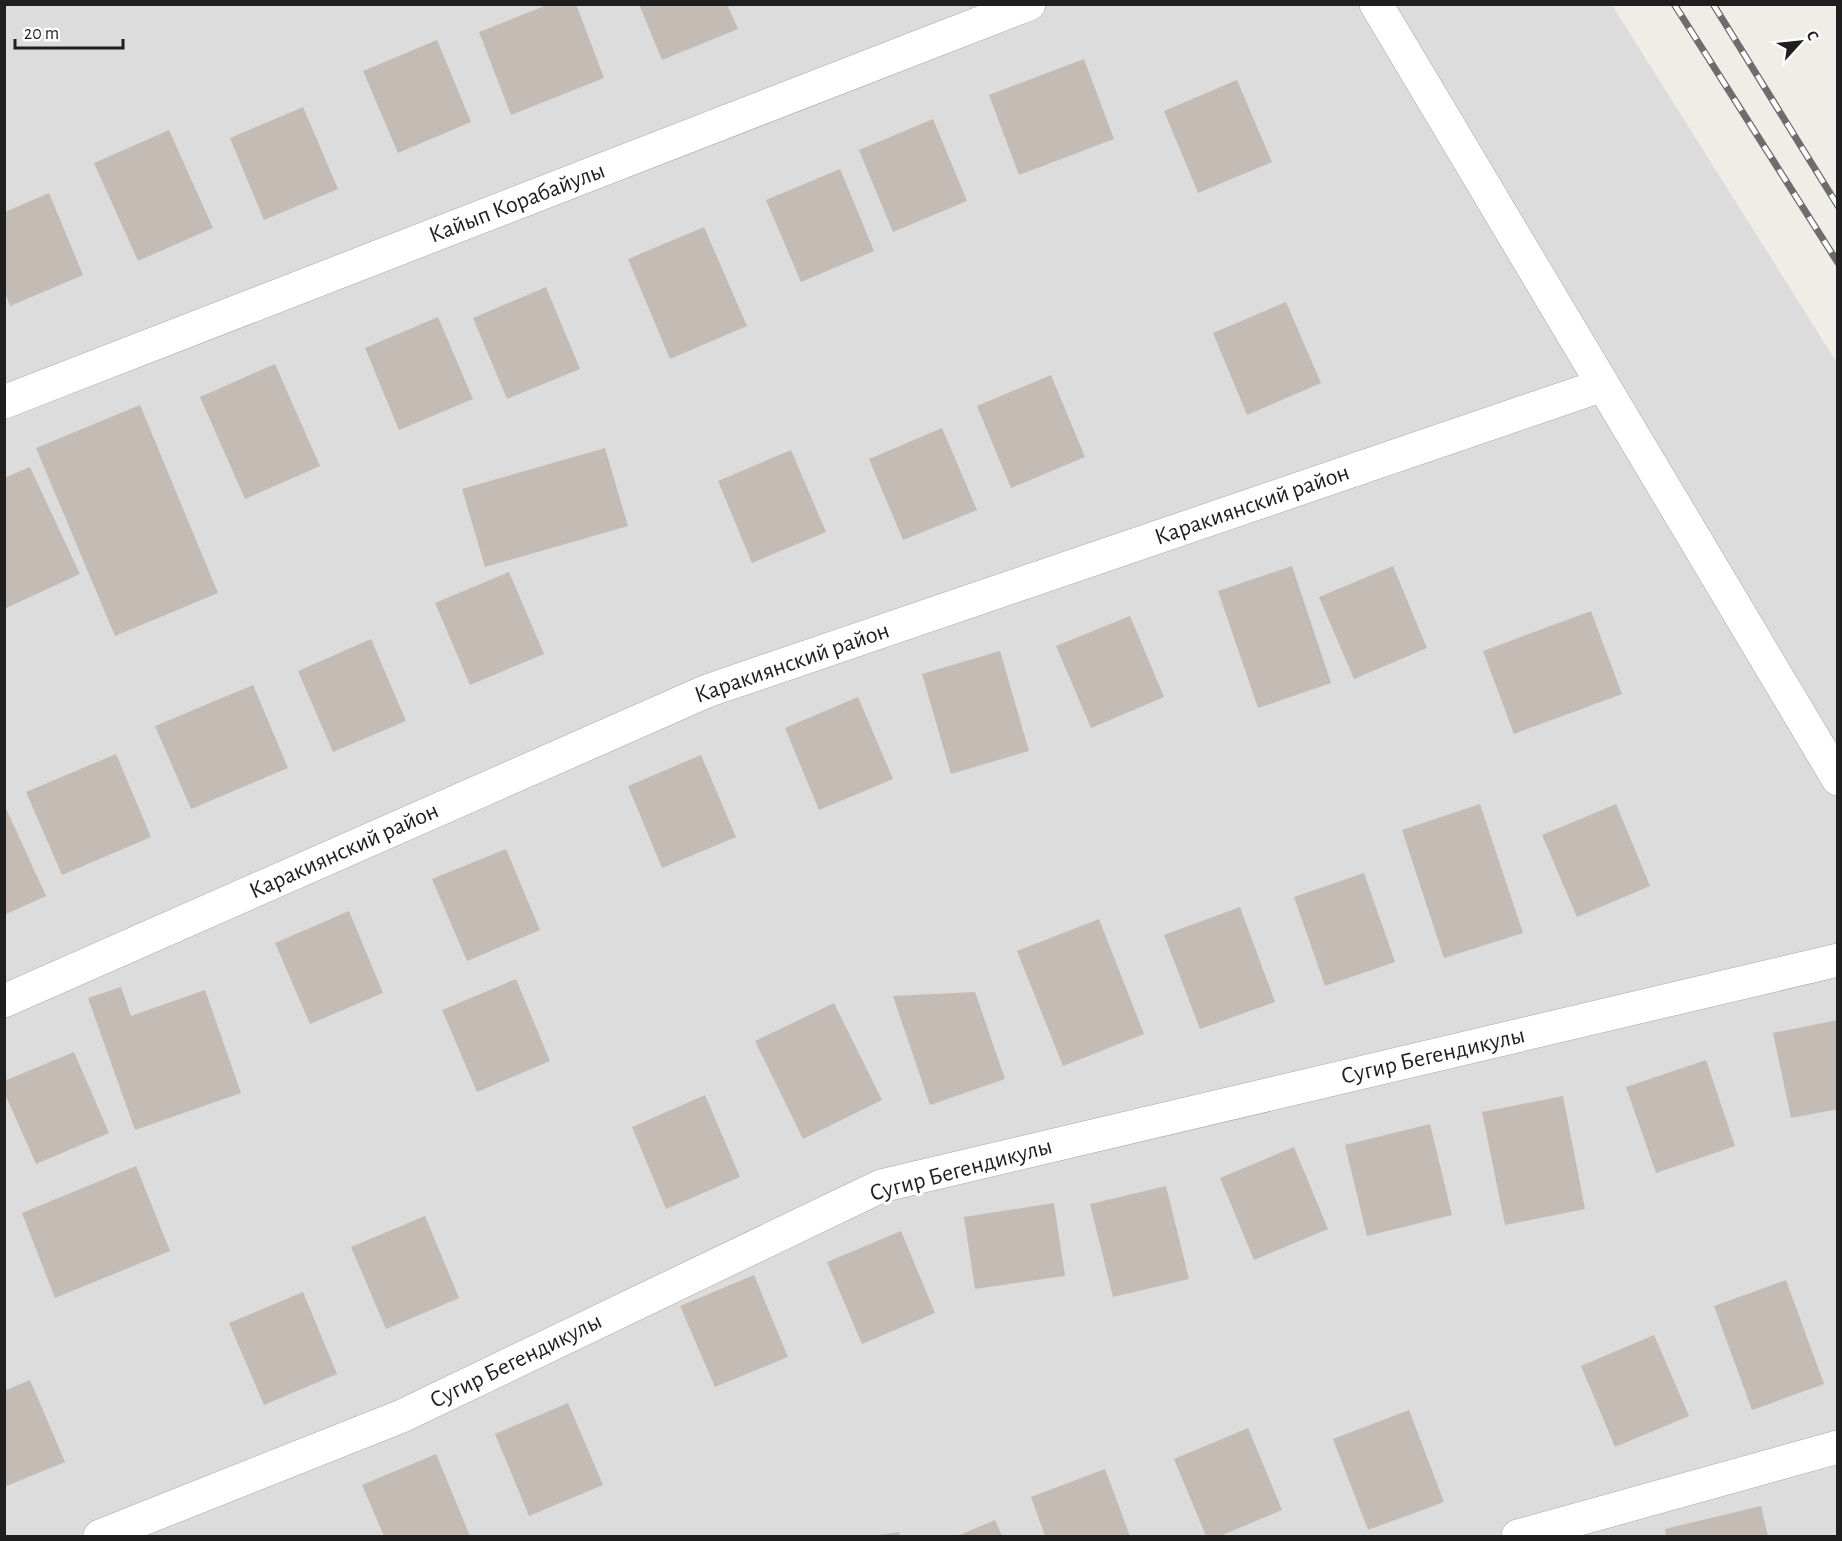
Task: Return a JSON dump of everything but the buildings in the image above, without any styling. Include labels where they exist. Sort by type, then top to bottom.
[{"type":"street","name":"Кайып Корабайулы","points":[[4,402],[1029,4]]},
{"type":"street","points":[[1376,4],[1838,779]]},
{"type":"street","name":"Каракиянский район","points":[[4,1001],[707,691],[1603,385]]},
{"type":"street","name":"Сугир Бегендикулы","points":[[100,1536],[402,1416],[880,1186],[1838,960]]},
{"type":"street","points":[[1518,1536],[1838,1448]]},
{"type":"shaded area","points":[[4,5],[1612,5],[1837,363],[1837,1536],[5,1536]]},
{"type":"railway","points":[[1674,4],[1838,263]]},
{"type":"railway","points":[[1713,4],[1838,206]]}]
